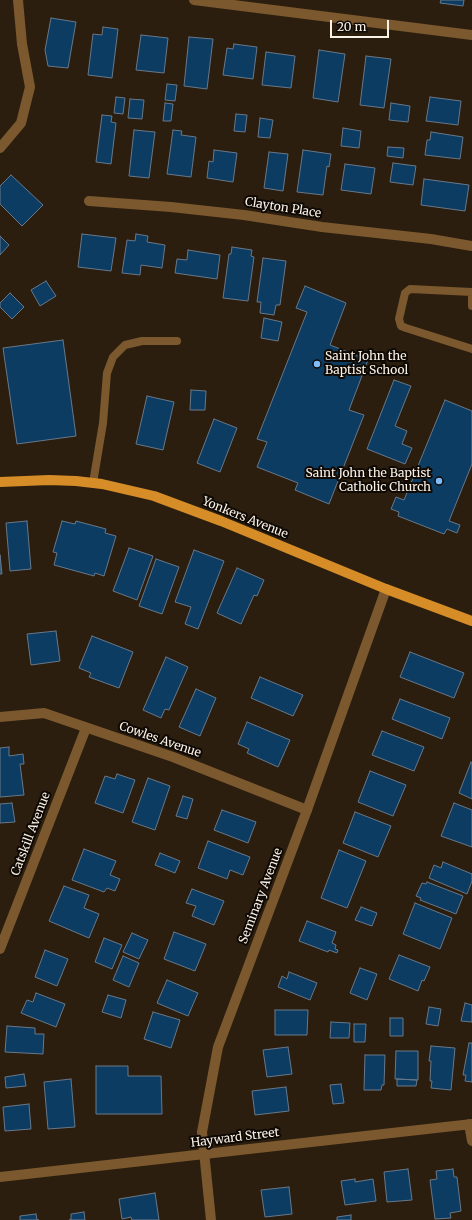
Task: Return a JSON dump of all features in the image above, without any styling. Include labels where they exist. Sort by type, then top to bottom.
[{"type":"main road","name":"Yonkers Avenue","points":[[0,482],[49,480],[93,483],[161,499],[220,521],[386,589],[472,621]]},
{"type":"street","points":[[0,148],[21,123],[30,87],[22,44],[18,0]]},
{"type":"street","points":[[194,0],[472,35]]},
{"type":"street","name":"Clayton Place","points":[[89,201],[171,207],[244,215],[322,227],[431,239],[472,246]]},
{"type":"street","name":"Seminary Avenue","points":[[211,1220],[202,1132],[218,1047],[307,810],[386,589]]},
{"type":"street","name":"Cowles Avenue","points":[[0,717],[44,713],[173,757],[307,810]]},
{"type":"street","name":"Catskill Avenue","points":[[1,944],[86,728]]},
{"type":"street","points":[[470,1124],[472,1141]]},
{"type":"street","name":"Hayward Street","points":[[0,1177],[470,1124]]},
{"type":"lane","points":[[472,306],[472,292],[410,289],[405,293],[399,319],[402,326],[406,328],[472,349]]},
{"type":"lane","points":[[93,483],[103,424],[107,373],[113,357],[125,345],[142,341],[177,341]]},
{"type":"building","points":[[441,0],[464,0],[463,6],[440,3]]},
{"type":"building","points":[[51,18],[76,22],[68,68],[48,66],[45,50]]},
{"type":"building","points":[[103,27],[118,29],[112,78],[88,75],[93,34],[102,35]]},
{"type":"building","points":[[141,35],[168,38],[164,73],[136,70]]},
{"type":"building","points":[[189,37],[213,39],[207,89],[184,86]]},
{"type":"building","points":[[234,44],[257,47],[253,79],[223,75],[227,48],[233,49]]},
{"type":"building","points":[[319,50],[345,54],[338,102],[313,98]]},
{"type":"building","points":[[266,52],[295,56],[291,88],[262,85]]},
{"type":"building","points":[[366,56],[391,59],[384,108],[360,105]]},
{"type":"building","points":[[167,84],[177,85],[175,101],[165,100]]},
{"type":"building","points":[[116,97],[125,98],[123,114],[114,113]]},
{"type":"building","points":[[430,97],[461,101],[458,125],[426,121]]},
{"type":"building","points":[[130,99],[144,100],[142,119],[128,118]]},
{"type":"building","points":[[165,103],[173,104],[171,121],[163,121]]},
{"type":"building","points":[[391,103],[410,106],[408,122],[389,120]]},
{"type":"building","points":[[236,114],[247,115],[245,132],[234,131]]},
{"type":"building","points":[[102,115],[112,116],[111,122],[116,123],[111,164],[96,162]]},
{"type":"building","points":[[260,118],[273,120],[270,138],[258,137]]},
{"type":"building","points":[[343,128],[361,131],[359,148],[341,146]]},
{"type":"building","points":[[134,130],[155,132],[149,178],[129,176]]},
{"type":"building","points":[[173,130],[182,131],[181,135],[196,137],[191,177],[167,174]]},
{"type":"building","points":[[431,132],[463,137],[460,159],[425,155],[427,140],[430,140]]},
{"type":"building","points":[[388,147],[404,148],[403,158],[387,156]]},
{"type":"building","points":[[214,150],[237,153],[233,182],[207,178],[209,161],[213,162]]},
{"type":"building","points":[[303,150],[331,154],[329,167],[327,166],[323,195],[297,192]]},
{"type":"building","points":[[269,152],[288,154],[283,191],[264,188]]},
{"type":"building","points":[[393,163],[416,166],[413,185],[390,182]]},
{"type":"building","points":[[345,164],[375,168],[371,194],[341,190]]},
{"type":"building","points":[[11,175],[43,205],[22,226],[0,204],[0,186]]},
{"type":"building","points":[[424,179],[469,185],[465,211],[421,205]]},
{"type":"building","points":[[82,234],[116,238],[111,271],[78,267]]},
{"type":"building","points":[[136,234],[148,236],[147,242],[165,245],[162,268],[141,265],[140,275],[122,273],[127,240],[135,241]]},
{"type":"building","points":[[0,236],[9,245],[0,255]]},
{"type":"building","points":[[232,247],[252,250],[251,256],[254,257],[248,301],[223,298],[229,254],[231,254]]},
{"type":"building","points":[[188,250],[220,255],[217,279],[175,273],[177,259],[187,260]]},
{"type":"building","points":[[263,258],[286,261],[280,305],[276,305],[274,315],[260,313],[261,302],[257,302]]},
{"type":"building","points":[[46,281],[56,296],[40,306],[31,290]]},
{"type":"building","points":[[305,286],[346,303],[330,345],[368,360],[349,410],[364,415],[329,504],[295,490],[298,483],[257,467],[267,442],[257,439],[307,312],[296,308]]},
{"type":"building","points":[[10,293],[24,307],[12,319],[0,307],[0,303]]},
{"type":"building","points":[[264,318],[282,322],[278,341],[261,338]]},
{"type":"building","points":[[63,340],[76,436],[17,444],[3,348]]},
{"type":"building","points":[[394,380],[411,386],[395,426],[407,431],[402,444],[412,448],[405,464],[367,449]]},
{"type":"building","points":[[191,390],[206,391],[205,410],[190,410]]},
{"type":"building","points":[[147,396],[174,402],[163,450],[136,444]]},
{"type":"building","name":"Saint John the Baptist Catholic Church","points":[[445,400],[472,411],[472,464],[449,521],[460,525],[457,533],[447,529],[444,534],[398,516],[399,512],[391,509],[396,497],[404,500]]},
{"type":"building","points":[[214,419],[237,428],[220,472],[197,463]]},
{"type":"building","points":[[27,521],[31,569],[10,571],[6,523]]},
{"type":"building","points":[[62,521],[75,524],[76,521],[106,529],[105,533],[116,536],[104,576],[95,573],[94,576],[54,565],[57,553],[53,552]]},
{"type":"building","points":[[129,548],[153,556],[137,600],[113,591]]},
{"type":"building","points":[[194,550],[224,561],[198,629],[185,624],[191,607],[175,602]]},
{"type":"building","points":[[0,555],[2,574],[0,574]]},
{"type":"building","points":[[156,559],[179,567],[162,614],[139,606]]},
{"type":"building","points":[[237,568],[264,580],[257,596],[254,595],[241,624],[217,613]]},
{"type":"building","points":[[56,631],[60,661],[31,665],[27,634]]},
{"type":"building","points":[[92,636],[133,652],[119,688],[89,677],[91,673],[79,668]]},
{"type":"building","points":[[410,652],[464,673],[454,698],[400,677]]},
{"type":"building","points":[[166,657],[188,667],[169,710],[165,709],[161,718],[143,710]]},
{"type":"building","points":[[260,677],[303,695],[293,716],[251,698]]},
{"type":"building","points":[[196,689],[216,698],[200,736],[179,727]]},
{"type":"building","points":[[400,699],[450,718],[442,739],[392,719]]},
{"type":"building","points":[[247,722],[290,740],[278,767],[247,753],[249,749],[238,744]]},
{"type":"building","points":[[382,731],[424,747],[414,771],[372,755]]},
{"type":"building","points":[[9,747],[9,756],[23,754],[24,764],[20,764],[24,795],[0,797],[0,748]]},
{"type":"building","points":[[471,762],[472,763],[472,799],[459,793]]},
{"type":"building","points":[[370,771],[406,785],[393,816],[358,802]]},
{"type":"building","points":[[117,774],[135,780],[123,813],[95,803],[105,776],[115,779]]},
{"type":"building","points":[[148,778],[170,786],[155,830],[132,822]]},
{"type":"building","points":[[183,796],[193,799],[187,819],[176,816]]},
{"type":"building","points":[[12,803],[15,822],[0,823],[0,804]]},
{"type":"building","points":[[454,803],[472,810],[472,847],[441,836]]},
{"type":"building","points":[[222,810],[256,822],[248,843],[214,830]]},
{"type":"building","points":[[355,812],[391,826],[378,857],[343,843]]},
{"type":"building","points":[[208,841],[250,857],[243,875],[230,870],[227,879],[198,868]]},
{"type":"building","points":[[84,849],[116,861],[110,875],[120,879],[115,891],[107,888],[104,892],[72,880]]},
{"type":"building","points":[[339,850],[366,861],[347,908],[321,898]]},
{"type":"building","points":[[160,853],[180,861],[175,873],[155,865]]},
{"type":"building","points":[[443,862],[472,874],[472,881],[467,894],[429,878],[434,865],[441,868]]},
{"type":"building","points":[[427,882],[463,896],[456,914],[420,900],[421,898],[416,896],[422,883],[426,884]]},
{"type":"building","points":[[64,886],[89,895],[84,908],[99,914],[89,938],[49,921]]},
{"type":"building","points":[[192,889],[224,901],[214,925],[192,916],[196,906],[186,903]]},
{"type":"building","points":[[415,903],[452,918],[440,949],[403,934]]},
{"type":"building","points":[[361,907],[377,913],[372,926],[355,920]]},
{"type":"building","points":[[307,921],[336,932],[332,943],[336,945],[335,949],[338,950],[337,953],[329,950],[328,952],[299,941]]},
{"type":"building","points":[[174,932],[206,944],[195,971],[164,959]]},
{"type":"building","points":[[132,933],[148,940],[139,959],[123,952]]},
{"type":"building","points":[[104,938],[122,945],[112,969],[95,962]]},
{"type":"building","points":[[45,950],[68,959],[57,986],[35,977]]},
{"type":"building","points":[[399,955],[430,967],[424,981],[422,980],[418,991],[389,979]]},
{"type":"building","points":[[123,956],[139,963],[129,987],[113,980]]},
{"type":"building","points":[[360,968],[377,974],[367,1000],[350,993]]},
{"type":"building","points":[[289,972],[317,983],[310,1000],[278,987],[282,976],[287,979]]},
{"type":"building","points":[[167,980],[198,993],[188,1016],[157,1003]]},
{"type":"building","points":[[36,993],[65,1004],[56,1027],[21,1013],[27,1000],[33,1002]]},
{"type":"building","points":[[108,995],[126,1000],[121,1018],[102,1012]]},
{"type":"building","points":[[465,1003],[472,1005],[472,1022],[461,1021]]},
{"type":"building","points":[[429,1007],[441,1009],[438,1026],[426,1024]]},
{"type":"building","points":[[275,1010],[308,1010],[307,1035],[275,1035]]},
{"type":"building","points":[[153,1012],[180,1020],[171,1048],[144,1039]]},
{"type":"building","points":[[390,1018],[403,1018],[403,1036],[390,1036]]},
{"type":"building","points":[[331,1022],[350,1023],[349,1038],[330,1038]]},
{"type":"building","points":[[354,1024],[366,1024],[365,1042],[354,1042]]},
{"type":"building","points":[[7,1026],[35,1028],[35,1034],[44,1034],[43,1054],[5,1052]]},
{"type":"building","points":[[469,1043],[472,1043],[472,1082],[465,1081],[466,1075],[463,1075]]},
{"type":"building","points":[[431,1046],[455,1048],[451,1090],[431,1088],[431,1061],[429,1061]]},
{"type":"building","points":[[288,1047],[292,1074],[267,1077],[263,1050]]},
{"type":"building","points":[[396,1051],[418,1051],[418,1080],[395,1079]]},
{"type":"building","points":[[365,1055],[385,1055],[384,1085],[382,1085],[381,1090],[364,1090]]},
{"type":"building","points":[[96,1066],[128,1066],[128,1076],[161,1076],[162,1114],[96,1114]]},
{"type":"building","points":[[24,1074],[26,1086],[6,1088],[5,1077]]},
{"type":"building","points":[[71,1079],[75,1127],[48,1129],[44,1082]]},
{"type":"building","points":[[397,1079],[417,1080],[416,1086],[397,1086]]},
{"type":"building","points":[[341,1084],[344,1103],[333,1104],[330,1085]]},
{"type":"building","points":[[286,1087],[289,1111],[255,1115],[252,1091]]},
{"type":"building","points":[[29,1104],[31,1129],[5,1131],[3,1107]]},
{"type":"building","points":[[408,1169],[412,1200],[387,1202],[384,1172]]},
{"type":"building","points":[[453,1169],[454,1177],[457,1177],[461,1211],[450,1213],[451,1218],[435,1219],[430,1180],[437,1179],[436,1171]]},
{"type":"building","points":[[355,1179],[355,1182],[373,1179],[376,1201],[345,1205],[341,1181]]},
{"type":"building","points":[[289,1187],[292,1214],[265,1217],[261,1190]]},
{"type":"building","points":[[155,1193],[159,1220],[132,1220],[131,1217],[122,1219],[119,1199]]},
{"type":"building","points":[[84,1212],[85,1220],[71,1220],[71,1214]]},
{"type":"building","points":[[36,1214],[37,1220],[20,1220],[20,1216]]},
{"type":"building","points":[[351,1215],[351,1220],[337,1220],[337,1217]]},
{"type":"place","name":"Saint John the Baptist School","points":[[317,364]]},
{"type":"place","name":"Saint John the Baptist Catholic Church","points":[[439,481]]}]
